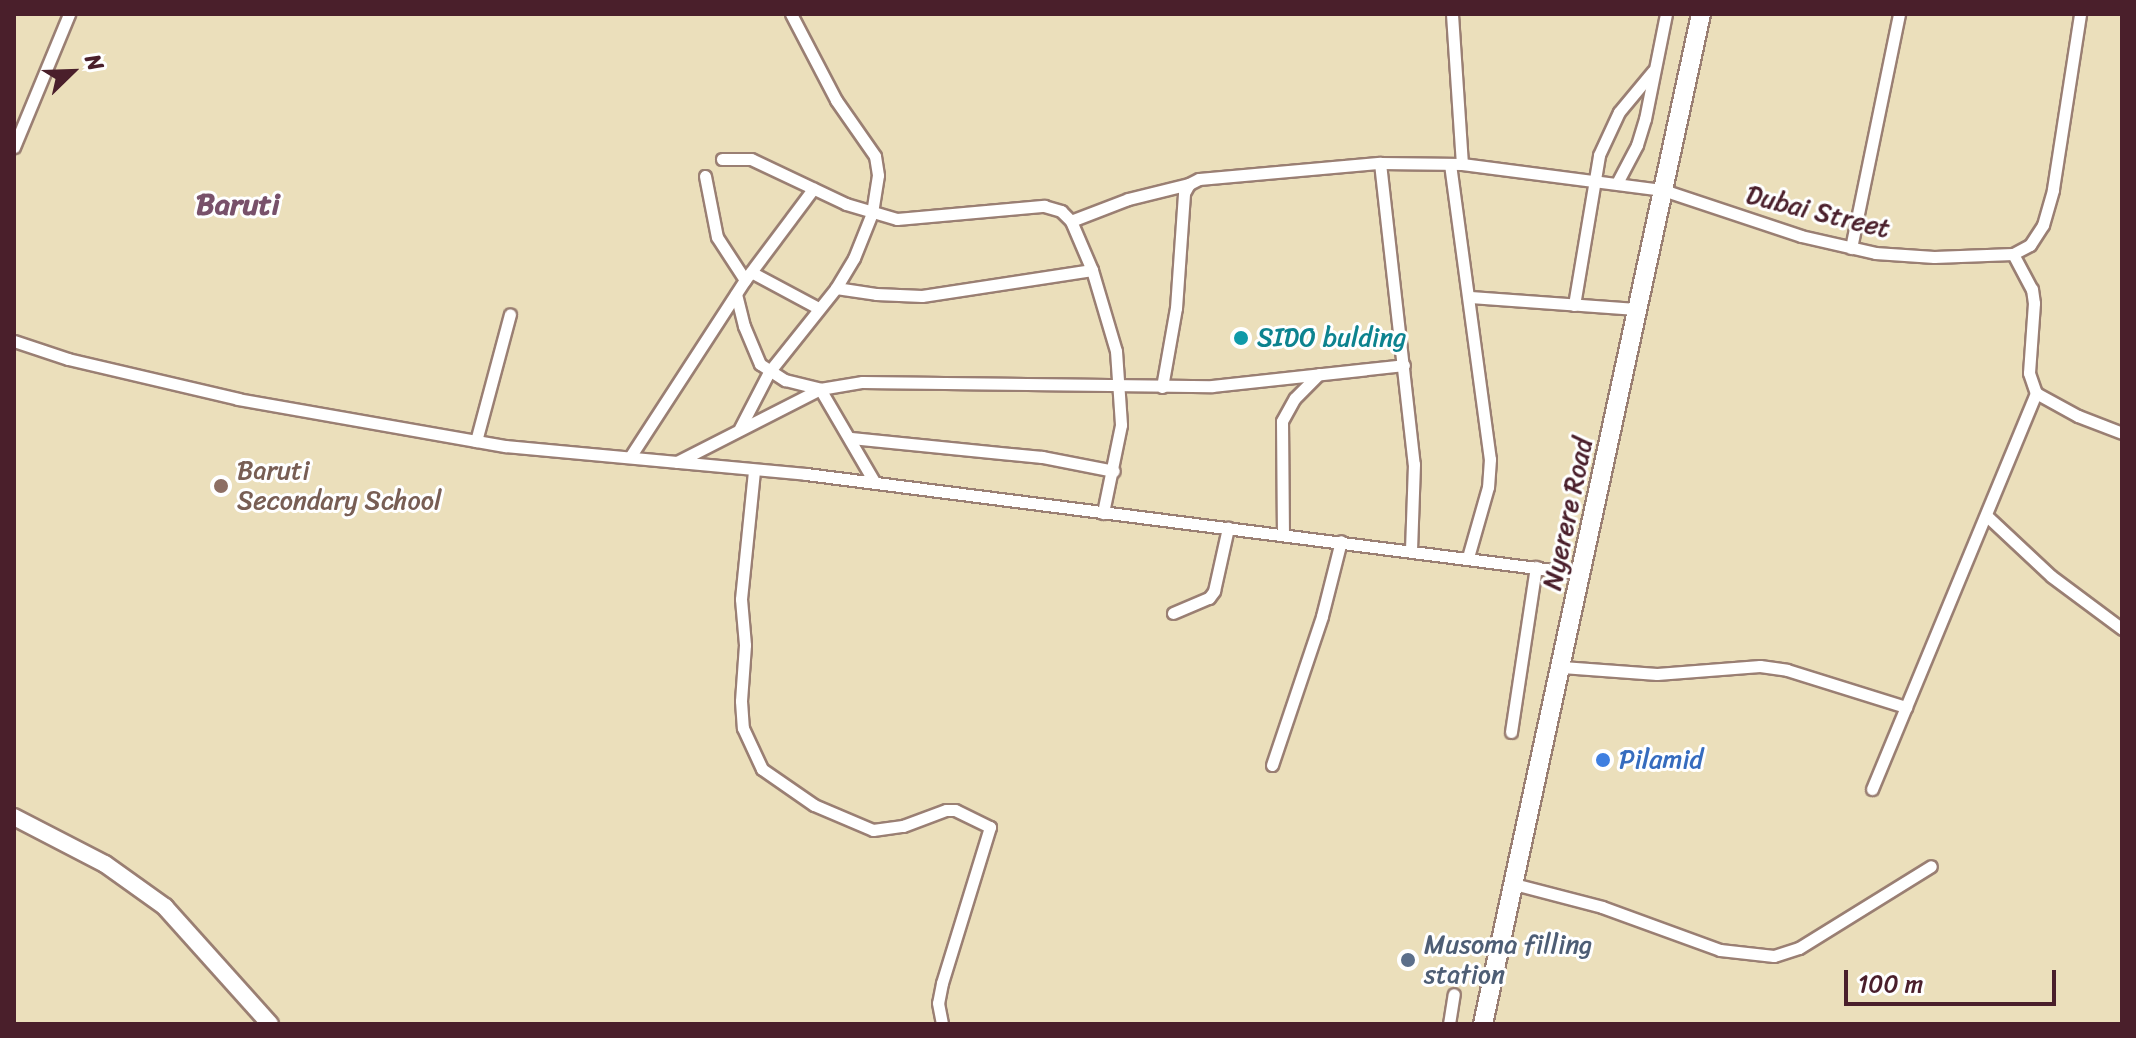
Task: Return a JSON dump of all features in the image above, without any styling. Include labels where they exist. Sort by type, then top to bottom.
[{"type":"main road","name":"Nyerere Road","points":[[1483,1024],[1583,574],[1701,14]]},
{"type":"street","points":[[14,147],[69,14]]},
{"type":"street","points":[[740,428],[769,372],[836,288],[854,258],[872,213],[878,175],[875,156],[836,100],[791,14]]},
{"type":"street","points":[[1452,14],[1456,164],[1490,459],[1488,487],[1468,557]]},
{"type":"street","points":[[1617,183],[1637,145],[1666,14]]},
{"type":"street","points":[[1851,248],[1899,14]]},
{"type":"street","points":[[1872,789],[1988,517],[2036,393],[2029,373],[2034,303],[2032,289],[2013,254],[2030,245],[2043,225],[2053,189],[2080,14]]},
{"type":"street","points":[[1574,305],[1593,178],[1619,112],[1653,71]]},
{"type":"street","points":[[722,159],[751,159],[813,189],[872,213],[897,219],[927,219],[1044,206],[1061,211],[1071,221],[1092,270],[1116,351],[1121,425],[1103,513]]},
{"type":"street","points":[[1380,163],[1414,464],[1411,549]]},
{"type":"street","name":"Dubai Street","points":[[1071,221],[1128,199],[1227,174],[1380,163],[1456,164],[1593,178],[1663,190],[1851,248],[1934,257],[2013,254]]},
{"type":"street","points":[[705,176],[717,237],[748,276],[818,308]]},
{"type":"street","points":[[1162,387],[1176,308],[1182,208],[1189,184]]},
{"type":"street","points":[[630,457],[748,276],[813,189]]},
{"type":"street","points":[[836,288],[922,296],[1025,283],[1092,270]]},
{"type":"street","points":[[736,294],[754,355],[769,372],[785,380],[820,389],[875,483]]},
{"type":"street","points":[[1469,297],[1638,309]]},
{"type":"street","points":[[476,441],[510,314]]},
{"type":"street","points":[[14,341],[68,359],[238,399],[476,441],[875,483],[1411,549],[1583,574]]},
{"type":"street","points":[[677,462],[820,389],[862,382],[1162,387],[1263,382],[1404,365]]},
{"type":"street","points":[[1283,535],[1282,421],[1295,398],[1319,374]]},
{"type":"street","points":[[2036,393],[2078,416],[2122,433]]},
{"type":"street","points":[[851,438],[1042,457],[1114,471]]},
{"type":"street","points":[[754,471],[741,599],[745,645],[741,701],[743,728],[762,769],[814,805],[873,830],[903,826],[946,810],[955,810],[990,827],[938,1003],[942,1024]]},
{"type":"street","points":[[1988,517],[2051,576],[2122,629]]},
{"type":"street","points":[[1173,613],[1209,598],[1214,591],[1228,528]]},
{"type":"street","points":[[1272,765],[1318,629],[1341,541]]},
{"type":"street","points":[[1511,732],[1536,567]]},
{"type":"street","points":[[1562,667],[1657,674],[1760,666],[1787,670],[1906,707]]},
{"type":"street","points":[[14,817],[105,864],[165,907],[270,1024]]},
{"type":"street","points":[[1514,884],[1602,907],[1720,950],[1774,956],[1799,948],[1931,866]]},
{"type":"street","points":[[1449,1024],[1454,994]]},
{"type":"place","name":"SIDO bulding","points":[[1241,338]]},
{"type":"place","name":"Baruti Secondary School","points":[[221,486]]},
{"type":"place","name":"Pilamid","points":[[1603,760]]},
{"type":"place","name":"Musoma filling station","points":[[1408,960]]},
{"type":"district","name":"Baruti","points":[[238,204]]}]
